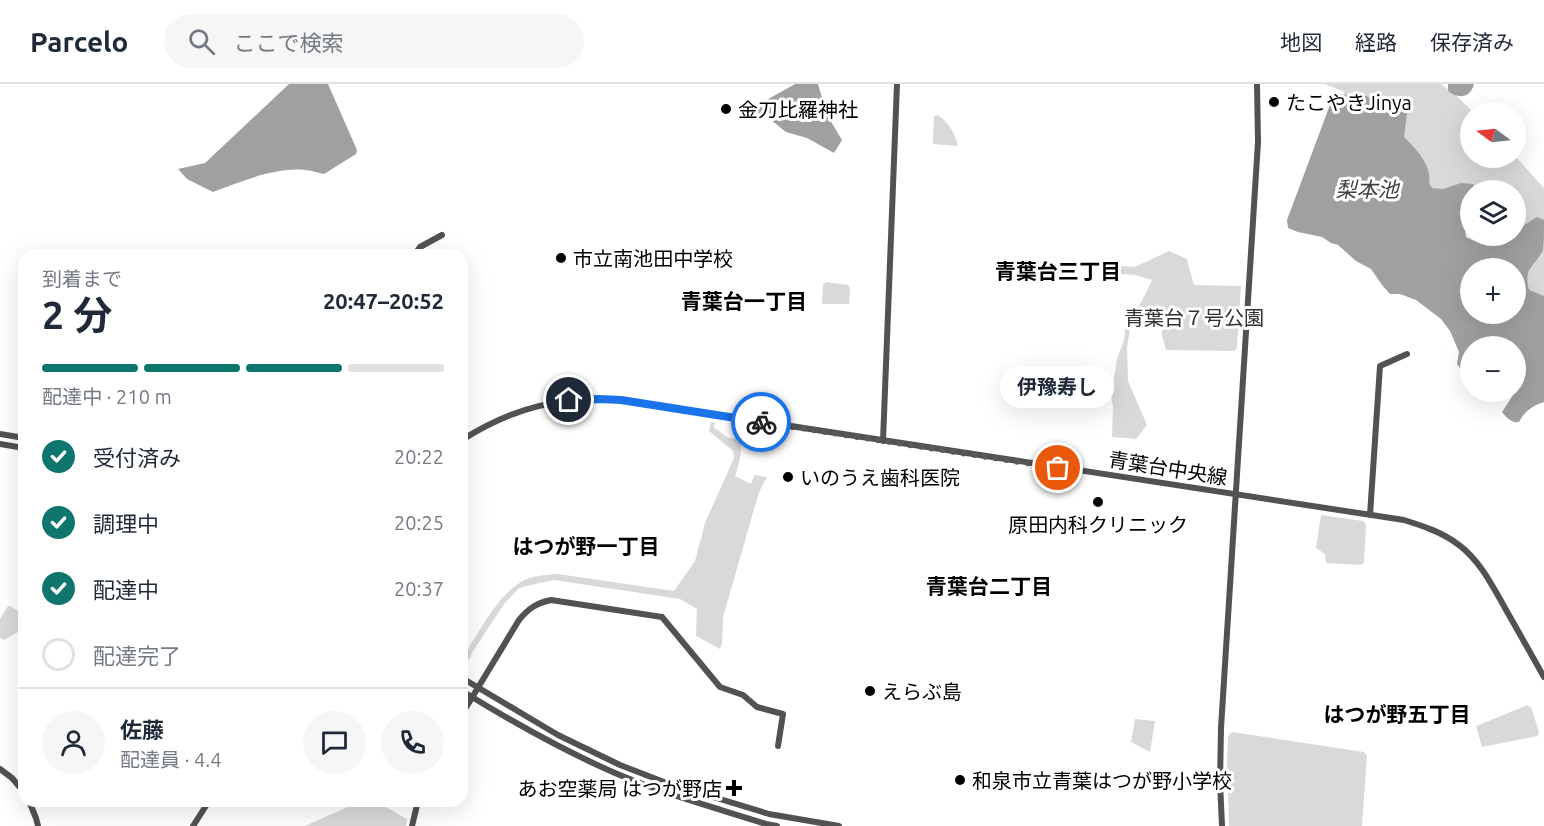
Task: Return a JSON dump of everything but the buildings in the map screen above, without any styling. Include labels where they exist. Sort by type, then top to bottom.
[{"type":"street","points":[[883,441],[897,84]]},
{"type":"street","points":[[1222,826],[1221,728],[1258,142],[1257,84]]},
{"type":"street","points":[[418,249],[442,236]]},
{"type":"street","points":[[1370,515],[1380,366],[1407,354]]},
{"type":"street","name":"青葉台中央線","points":[[468,436],[489,424],[530,408],[569,400],[621,400],[1404,520],[1439,533],[1458,544],[1472,557],[1485,574],[1544,677]]},
{"type":"street","points":[[0,434],[18,437]]},
{"type":"street","points":[[0,444],[18,447]]},
{"type":"street","points":[[468,705],[519,620],[527,610],[539,602],[551,600],[659,615],[720,687],[743,695],[757,707],[783,714],[778,746]]},
{"type":"street","points":[[468,682],[558,735],[620,765],[664,782],[769,814],[839,826]]},
{"type":"street","points":[[468,695],[551,743],[615,773],[661,791],[777,826]]},
{"type":"street","points":[[0,769],[18,785]]},
{"type":"street","points":[[32,807],[38,826]]},
{"type":"street","points":[[193,826],[205,807]]},
{"type":"street","points":[[412,826],[417,807]]},
{"type":"green space","points":[[1324,84],[1441,84],[1463,102],[1460,102],[1460,168],[1526,168],[1544,188],[1544,319],[1526,287],[1526,258],[1510,258],[1505,246],[1526,246],[1526,180],[1460,180],[1460,220],[1412,187],[1353,108],[1343,91]]},
{"type":"green space","points":[[938,115],[951,129],[958,146],[933,144],[934,116]]},
{"type":"green space","name":"青葉台７号公園","points":[[1169,251],[1187,259],[1194,285],[1241,286],[1237,348],[1234,351],[1166,350],[1162,324],[1131,322],[1127,348],[1128,381],[1147,425],[1136,439],[1112,437],[1111,397],[1126,322],[1142,301],[1152,280],[1135,275],[1122,274],[1120,277],[1120,266],[1135,267]]},
{"type":"green space","points":[[826,282],[848,285],[850,288],[849,304],[822,304],[823,285]]},
{"type":"green space","points":[[711,422],[715,422],[714,428],[729,438],[740,437],[740,457],[735,476],[751,484],[754,475],[767,477],[759,492],[723,617],[720,649],[696,636],[697,609],[680,599],[554,580],[518,589],[505,603],[468,660],[468,649],[496,606],[512,589],[530,578],[558,574],[674,591],[695,561],[705,523],[734,458],[733,451],[709,431]]},
{"type":"green space","points":[[1321,515],[1363,521],[1366,525],[1364,562],[1361,565],[1326,563],[1325,554],[1316,548]]},
{"type":"green space","points":[[8,606],[18,611],[18,632],[4,640],[0,638],[0,619]]},
{"type":"green space","points":[[1528,705],[1531,707],[1539,732],[1538,736],[1482,747],[1476,726]]},
{"type":"green space","points":[[1135,719],[1155,721],[1150,752],[1131,742]]},
{"type":"green space","points":[[1232,732],[1364,752],[1367,755],[1362,826],[1229,826],[1227,762],[1228,736]]},
{"type":"green space","points":[[348,807],[386,807],[407,819],[406,826],[305,826]]},
{"type":"water","points":[[289,84],[328,84],[357,150],[356,154],[324,174],[307,170],[282,171],[258,176],[213,192],[187,179],[178,169],[205,163]]},
{"type":"water","points":[[795,84],[818,84],[827,115],[842,140],[834,153],[807,138],[786,132],[766,116],[755,111],[756,106]]},
{"type":"water","points":[[1448,84],[1474,84],[1470,92],[1464,96],[1456,96],[1448,91]]},
{"type":"water","name":"梨本池","points":[[1339,94],[1366,96],[1407,113],[1404,137],[1426,164],[1432,188],[1443,189],[1460,183],[1460,246],[1526,246],[1526,224],[1537,217],[1544,220],[1543,250],[1530,268],[1527,277],[1529,290],[1544,296],[1544,402],[1529,409],[1519,422],[1511,421],[1502,412],[1508,402],[1526,402],[1526,336],[1460,336],[1460,368],[1457,364],[1459,352],[1450,331],[1441,319],[1416,300],[1400,294],[1390,294],[1371,269],[1356,261],[1338,245],[1322,237],[1288,228],[1287,220],[1331,102]]},
{"type":"way so far","points":[[761,422],[1058,468]]},
{"type":"place","name":"たこやきJinya","points":[[1274,102]]},
{"type":"place","name":"金刀比羅神社","points":[[726,109]]},
{"type":"place","name":"市立南池田中学校","points":[[561,258]]},
{"type":"place","name":"伊豫寿し","points":[[1058,468]]},
{"type":"place","name":"いのうえ歯科医院","points":[[788,477]]},
{"type":"place","name":"原田内科クリニック","points":[[1098,502]]},
{"type":"place","name":"えらぶ島","points":[[870,691]]},
{"type":"place","name":"和泉市立青葉はつが野小学校","points":[[960,780]]},
{"type":"place","name":"あお空薬局 はつが野店","points":[[734,788]]},
{"type":"district","name":"青葉台三丁目","points":[[1058,271]]},
{"type":"district","name":"青葉台一丁目","points":[[744,301]]},
{"type":"district","name":"はつが野一丁目","points":[[586,546]]},
{"type":"district","name":"青葉台二丁目","points":[[989,586]]},
{"type":"district","name":"はつが野五丁目","points":[[1397,714]]},
{"type":"route","points":[[569,400],[621,400],[761,422]]}]
